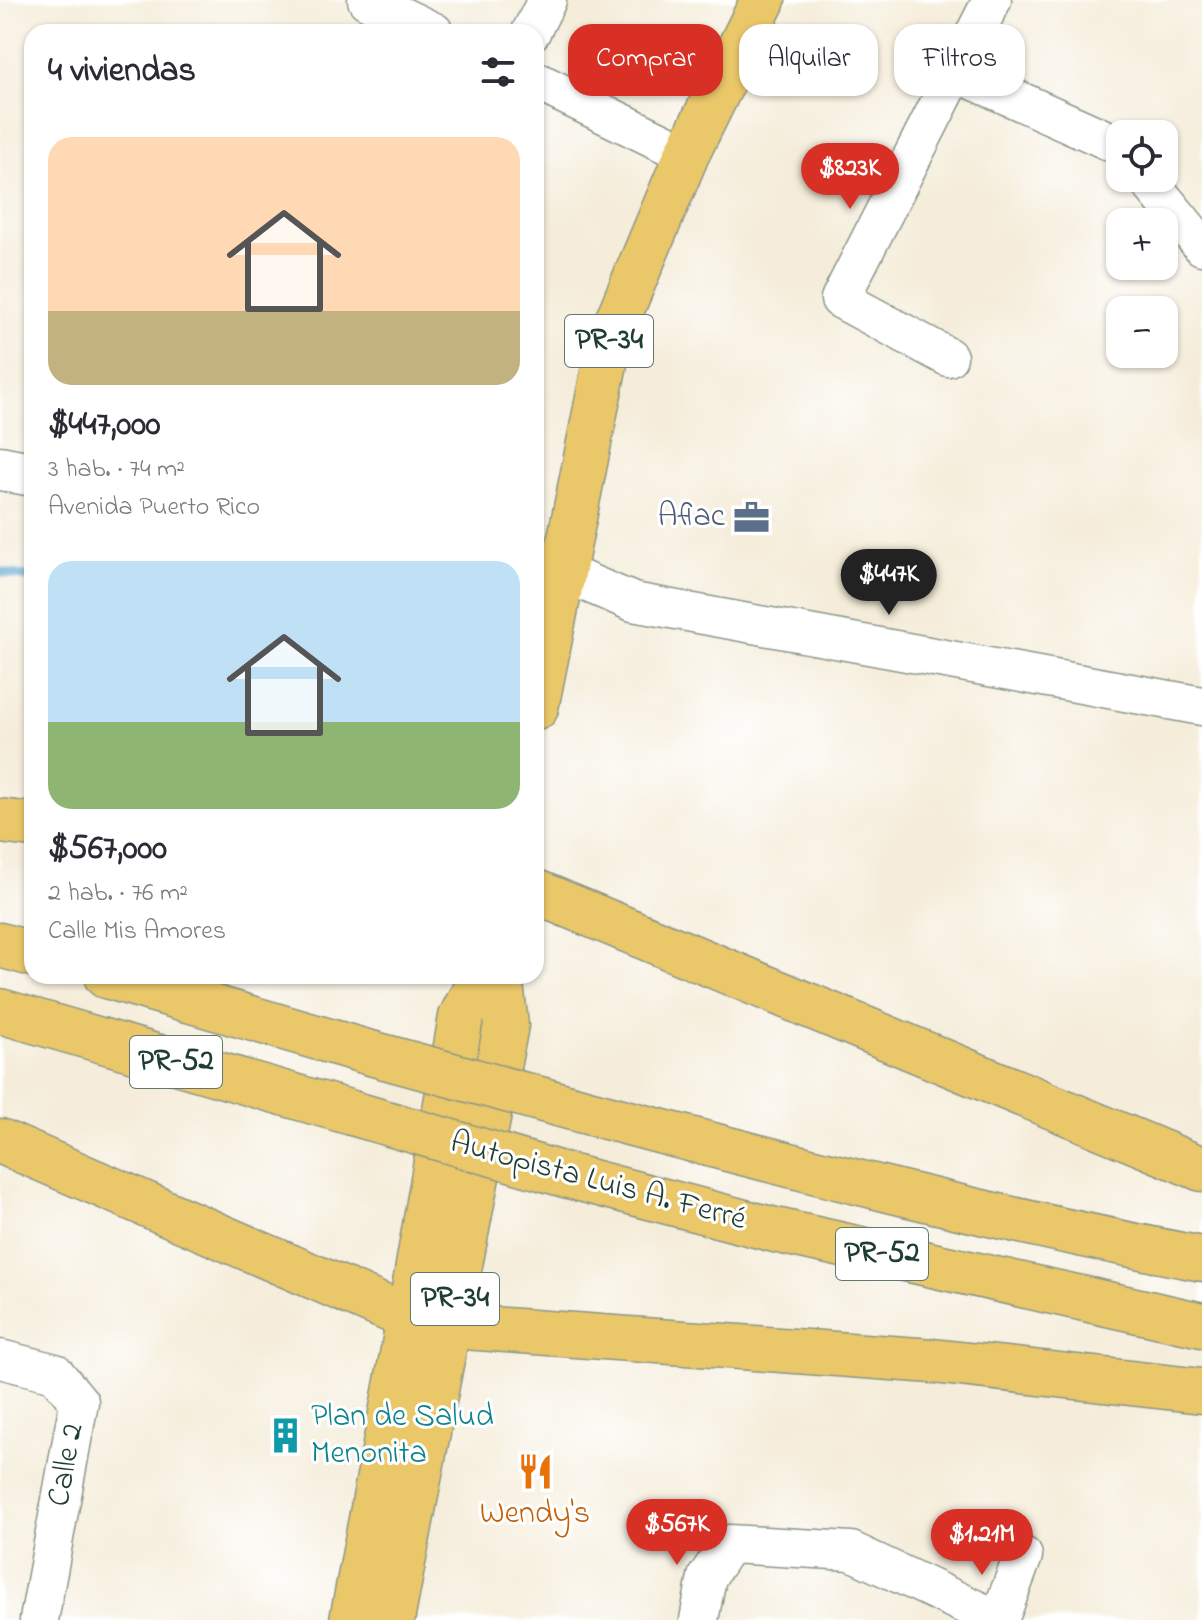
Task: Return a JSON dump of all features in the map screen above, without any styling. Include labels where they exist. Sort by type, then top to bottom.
[{"type":"main road","name":"PR-34","points":[[544,623],[549,570],[610,338],[687,154],[763,0]]},
{"type":"main road","points":[[0,821],[24,824]]},
{"type":"main road","points":[[544,895],[1202,1169]]},
{"type":"main road","points":[[0,945],[24,952]]},
{"type":"main road","name":"Autopista Luis A. Ferré","points":[[133,984],[367,1052],[855,1183],[1202,1259]]},
{"type":"main road","name":"PR-34","points":[[392,1620],[429,1322],[461,1017],[478,984]]},
{"type":"main road","name":"PR-34","points":[[352,1620],[506,1025],[501,984]]},
{"type":"main road","name":"Autopista Luis A. Ferré","points":[[0,1011],[565,1175],[775,1230],[1202,1325]]},
{"type":"main road","points":[[0,1141],[429,1322],[933,1361],[1202,1391]]},
{"type":"street","points":[[367,0],[417,24]]},
{"type":"street","points":[[535,24],[547,0]]},
{"type":"street","points":[[980,24],[992,0]]},
{"type":"street","points":[[544,85],[687,154]]},
{"type":"street","points":[[943,96],[840,299],[948,357]]},
{"type":"street","points":[[1009,96],[1106,140]]},
{"type":"street","points":[[1158,192],[1202,246]]},
{"type":"street","points":[[0,468],[24,472]]},
{"type":"street","points":[[549,570],[633,602],[1202,706]]},
{"type":"street","name":"Calle 2","points":[[0,1359],[55,1373],[79,1402],[39,1620]]},
{"type":"street","points":[[699,1620],[707,1577],[729,1544],[851,1551],[998,1620],[1023,1556]]},
{"type":"waterway","points":[[0,572],[24,576]]},
{"type":"place","name":"Aflac","points":[[751,517]]},
{"type":"place","name":"Plan de Salud Menonita","points":[[285,1435]]},
{"type":"place","name":"Wendy's","points":[[535,1472]]}]
